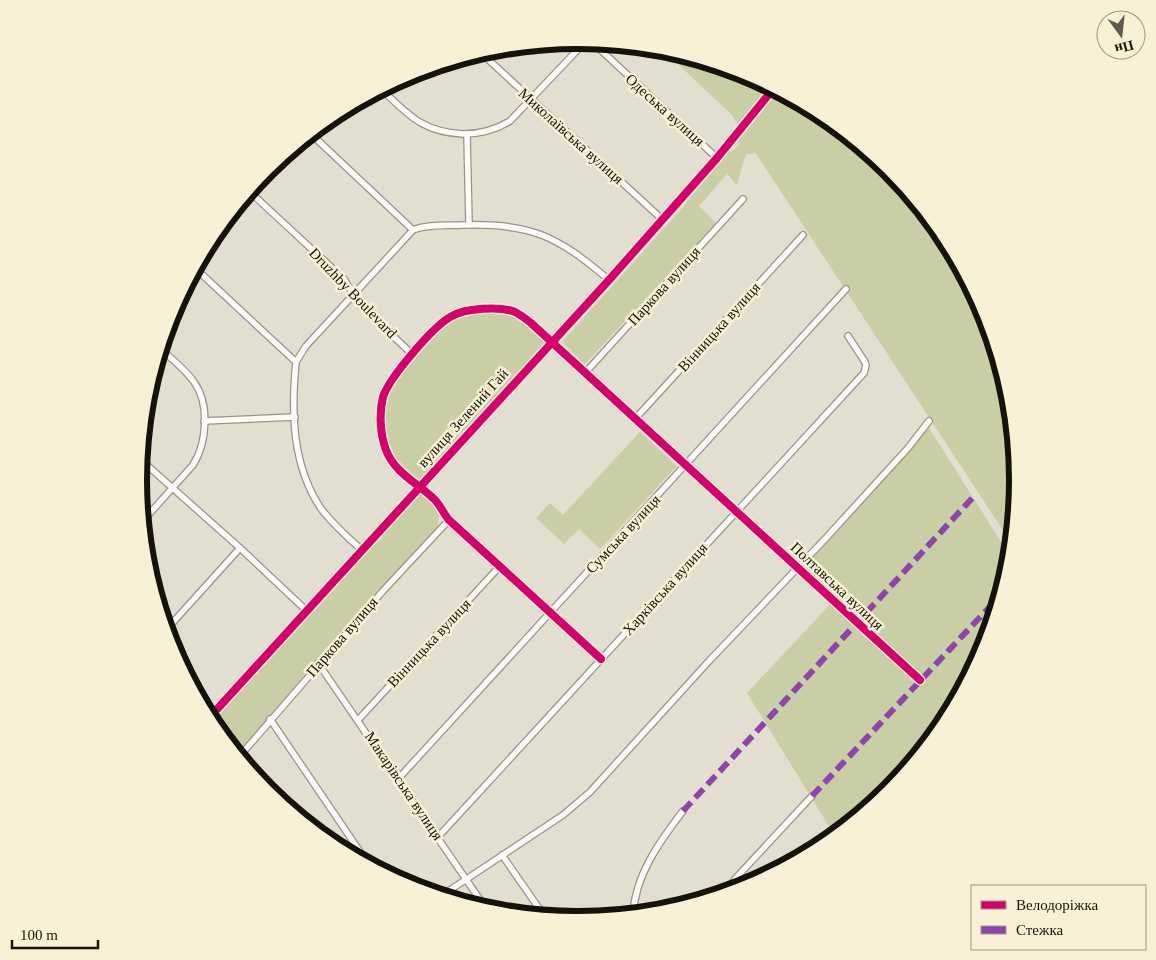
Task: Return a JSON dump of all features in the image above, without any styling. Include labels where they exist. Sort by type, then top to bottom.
[{"type":"street","points":[[386,94],[426,127],[444,133],[483,133],[510,121],[579,49]]},
{"type":"street","name":"Одеська вулиця","points":[[600,50],[717,158]]},
{"type":"street","name":"Миколаївська вулиця","points":[[487,59],[662,220]]},
{"type":"street","name":"вулиця Зелений Гай","points":[[214,712],[308,612],[609,280],[717,158],[770,93]]},
{"type":"street","points":[[467,134],[469,225]]},
{"type":"street","points":[[315,138],[413,230]]},
{"type":"street","name":"Druzhby Boulevard","points":[[254,196],[344,279],[359,304],[412,354]]},
{"type":"street","name":"Паркова вулиця","points":[[585,373],[743,200]]},
{"type":"street","points":[[362,551],[332,522],[313,495],[301,468],[296,444],[294,378],[296,362],[306,346],[413,230],[428,226],[512,227],[543,234],[570,248],[609,280]]},
{"type":"street","name":"Вінницька вулиця","points":[[635,419],[804,235]]},
{"type":"street","points":[[200,273],[296,362]]},
{"type":"street","name":"Сумська вулиця","points":[[398,779],[846,289]]},
{"type":"street","name":"Полтавська вулиця","points":[[601,659],[449,520],[436,501],[419,488],[391,460],[386,450],[381,414],[387,387],[412,354],[442,322],[461,312],[494,309],[515,312],[531,323],[920,680]]},
{"type":"street","name":"Харківська вулиця","points":[[438,837],[864,373],[865,362],[848,336]]},
{"type":"street","points":[[148,515],[193,465],[202,444],[204,421],[200,393],[194,382],[166,354]]},
{"type":"street","points":[[204,421],[295,417]]},
{"type":"street","name":"Полтавська вулиця","points":[[448,891],[563,815],[590,792],[709,661],[798,569],[908,448],[929,421]]},
{"type":"street","points":[[148,466],[240,548],[308,612]]},
{"type":"street","name":"Паркова вулиця","points":[[243,751],[382,592],[449,520]]},
{"type":"street","points":[[172,624],[240,548]]},
{"type":"street","name":"Вінницька вулиця","points":[[358,720],[500,566]]},
{"type":"street","name":"Макарівська вулиця","points":[[318,664],[480,900]]},
{"type":"street","points":[[270,719],[360,852]]},
{"type":"street","points":[[732,882],[812,796]]},
{"type":"street","points":[[635,908],[640,883],[652,855],[666,833],[684,811]]},
{"type":"street","points":[[502,855],[540,909]]},
{"type":"green space","points":[[673,59],[717,72],[769,93],[818,121],[841,138],[883,175],[920,217],[937,240],[965,289],[995,368],[1006,424],[1008,452],[1009,480],[1006,535],[755,152],[747,154],[737,185],[727,174],[699,206],[716,223],[585,364],[562,342],[677,214],[729,151],[733,151],[739,145],[738,137],[742,132],[733,116]]},
{"type":"green space","points":[[479,313],[504,313],[518,317],[552,342],[419,488],[398,469],[389,452],[385,430],[385,407],[390,388],[443,325],[450,320]]},
{"type":"green space","points":[[929,428],[1004,547],[995,592],[976,645],[965,671],[937,720],[920,743],[883,785],[831,829],[747,693],[837,597],[804,566]]},
{"type":"green space","points":[[640,432],[677,466],[600,549],[579,529],[564,544],[536,518],[550,503],[563,515]]},
{"type":"green space","points":[[422,493],[437,508],[439,517],[437,528],[306,673],[241,749],[216,715]]},
{"type":"marked path","points":[[683,811],[976,494]]},
{"type":"marked path","points":[[812,796],[990,606]]},
{"type":"cycle path","points":[[214,712],[609,280],[717,158],[770,93]]},
{"type":"cycle path","points":[[601,659],[449,520],[435,500],[394,465],[386,450],[382,437],[381,417],[383,397],[387,388],[403,365],[434,330],[444,321],[458,313],[474,310],[509,310],[529,322],[920,680]]}]
